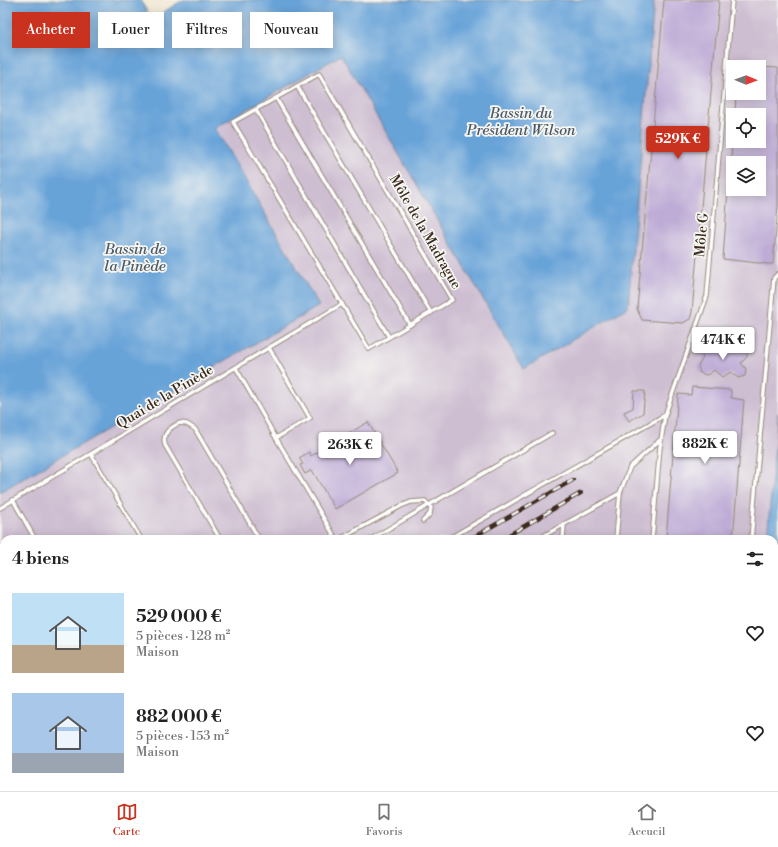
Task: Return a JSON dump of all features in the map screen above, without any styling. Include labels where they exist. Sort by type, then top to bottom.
[{"type":"lane","name":"Môle G","points":[[652,535],[658,465],[665,415],[707,296],[732,0]]},
{"type":"lane","name":"Môle de la Madrague","points":[[319,74],[452,300],[369,349],[233,122],[276,98],[319,74]]},
{"type":"lane","points":[[297,86],[431,312]]},
{"type":"lane","points":[[276,98],[410,325]]},
{"type":"lane","points":[[256,110],[389,337]]},
{"type":"lane","points":[[751,535],[774,278],[778,274]]},
{"type":"lane","name":"Quai de la Pinède","points":[[0,508],[342,304]]},
{"type":"lane","points":[[269,348],[310,418],[276,438]]},
{"type":"lane","points":[[236,368],[334,535]]},
{"type":"lane","points":[[455,535],[665,415]]},
{"type":"lane","points":[[218,535],[165,445],[164,438],[167,432],[180,423],[187,424],[195,429],[257,535]]},
{"type":"lane","points":[[378,535],[552,433]]},
{"type":"lane","points":[[616,535],[620,493],[630,467],[661,439]]},
{"type":"lane","points":[[91,454],[139,535]]},
{"type":"lane","points":[[545,535],[620,493]]},
{"type":"lane","points":[[12,500],[33,535]]},
{"type":"lane","points":[[348,535],[406,504],[425,501],[430,505]]},
{"type":"lane","points":[[423,521],[430,514],[430,505]]},
{"type":"lane","points":[[563,535],[564,524]]},
{"type":"shaded area","points":[[654,0],[778,0],[778,413],[767,535],[0,535],[0,492],[319,306],[215,128],[341,55],[524,369],[628,307]]},
{"type":"water","points":[[0,0],[140,0],[148,12],[98,12],[98,48],[164,48],[163,12],[183,0],[654,0],[628,307],[524,369],[341,55],[215,128],[319,306],[0,492]]},
{"type":"water","points":[[778,413],[778,535],[767,535]]},
{"type":"building","points":[[664,0],[719,0],[692,312],[690,319],[683,323],[642,320],[637,309]]},
{"type":"building","points":[[766,67],[778,68],[778,207],[773,264],[723,259],[728,196],[766,196],[766,156],[731,156],[732,148],[766,148],[766,108],[735,108],[736,100],[766,100]]},
{"type":"building","points":[[704,344],[709,344],[715,349],[724,345],[732,350],[740,347],[745,348],[747,357],[741,363],[746,369],[745,376],[738,378],[731,372],[722,377],[714,370],[707,375],[700,373],[698,366],[703,358],[700,350]]},
{"type":"building","points":[[692,387],[731,390],[731,398],[744,400],[733,535],[666,535],[678,394],[691,395]]},
{"type":"building","points":[[634,391],[645,391],[643,413],[629,421],[624,412],[633,408]]},
{"type":"building","points":[[368,422],[398,473],[335,509],[312,470],[305,474],[300,465],[303,464],[299,458],[309,452],[311,456]]},
{"type":"railway","points":[[477,535],[573,480]]},
{"type":"railway","points":[[509,535],[581,493]]},
{"type":"water label","name":"Bassin du Président Wilson","points":[[521,122]]},
{"type":"water label","name":"Bassin de la Pinède","points":[[135,258]]}]
